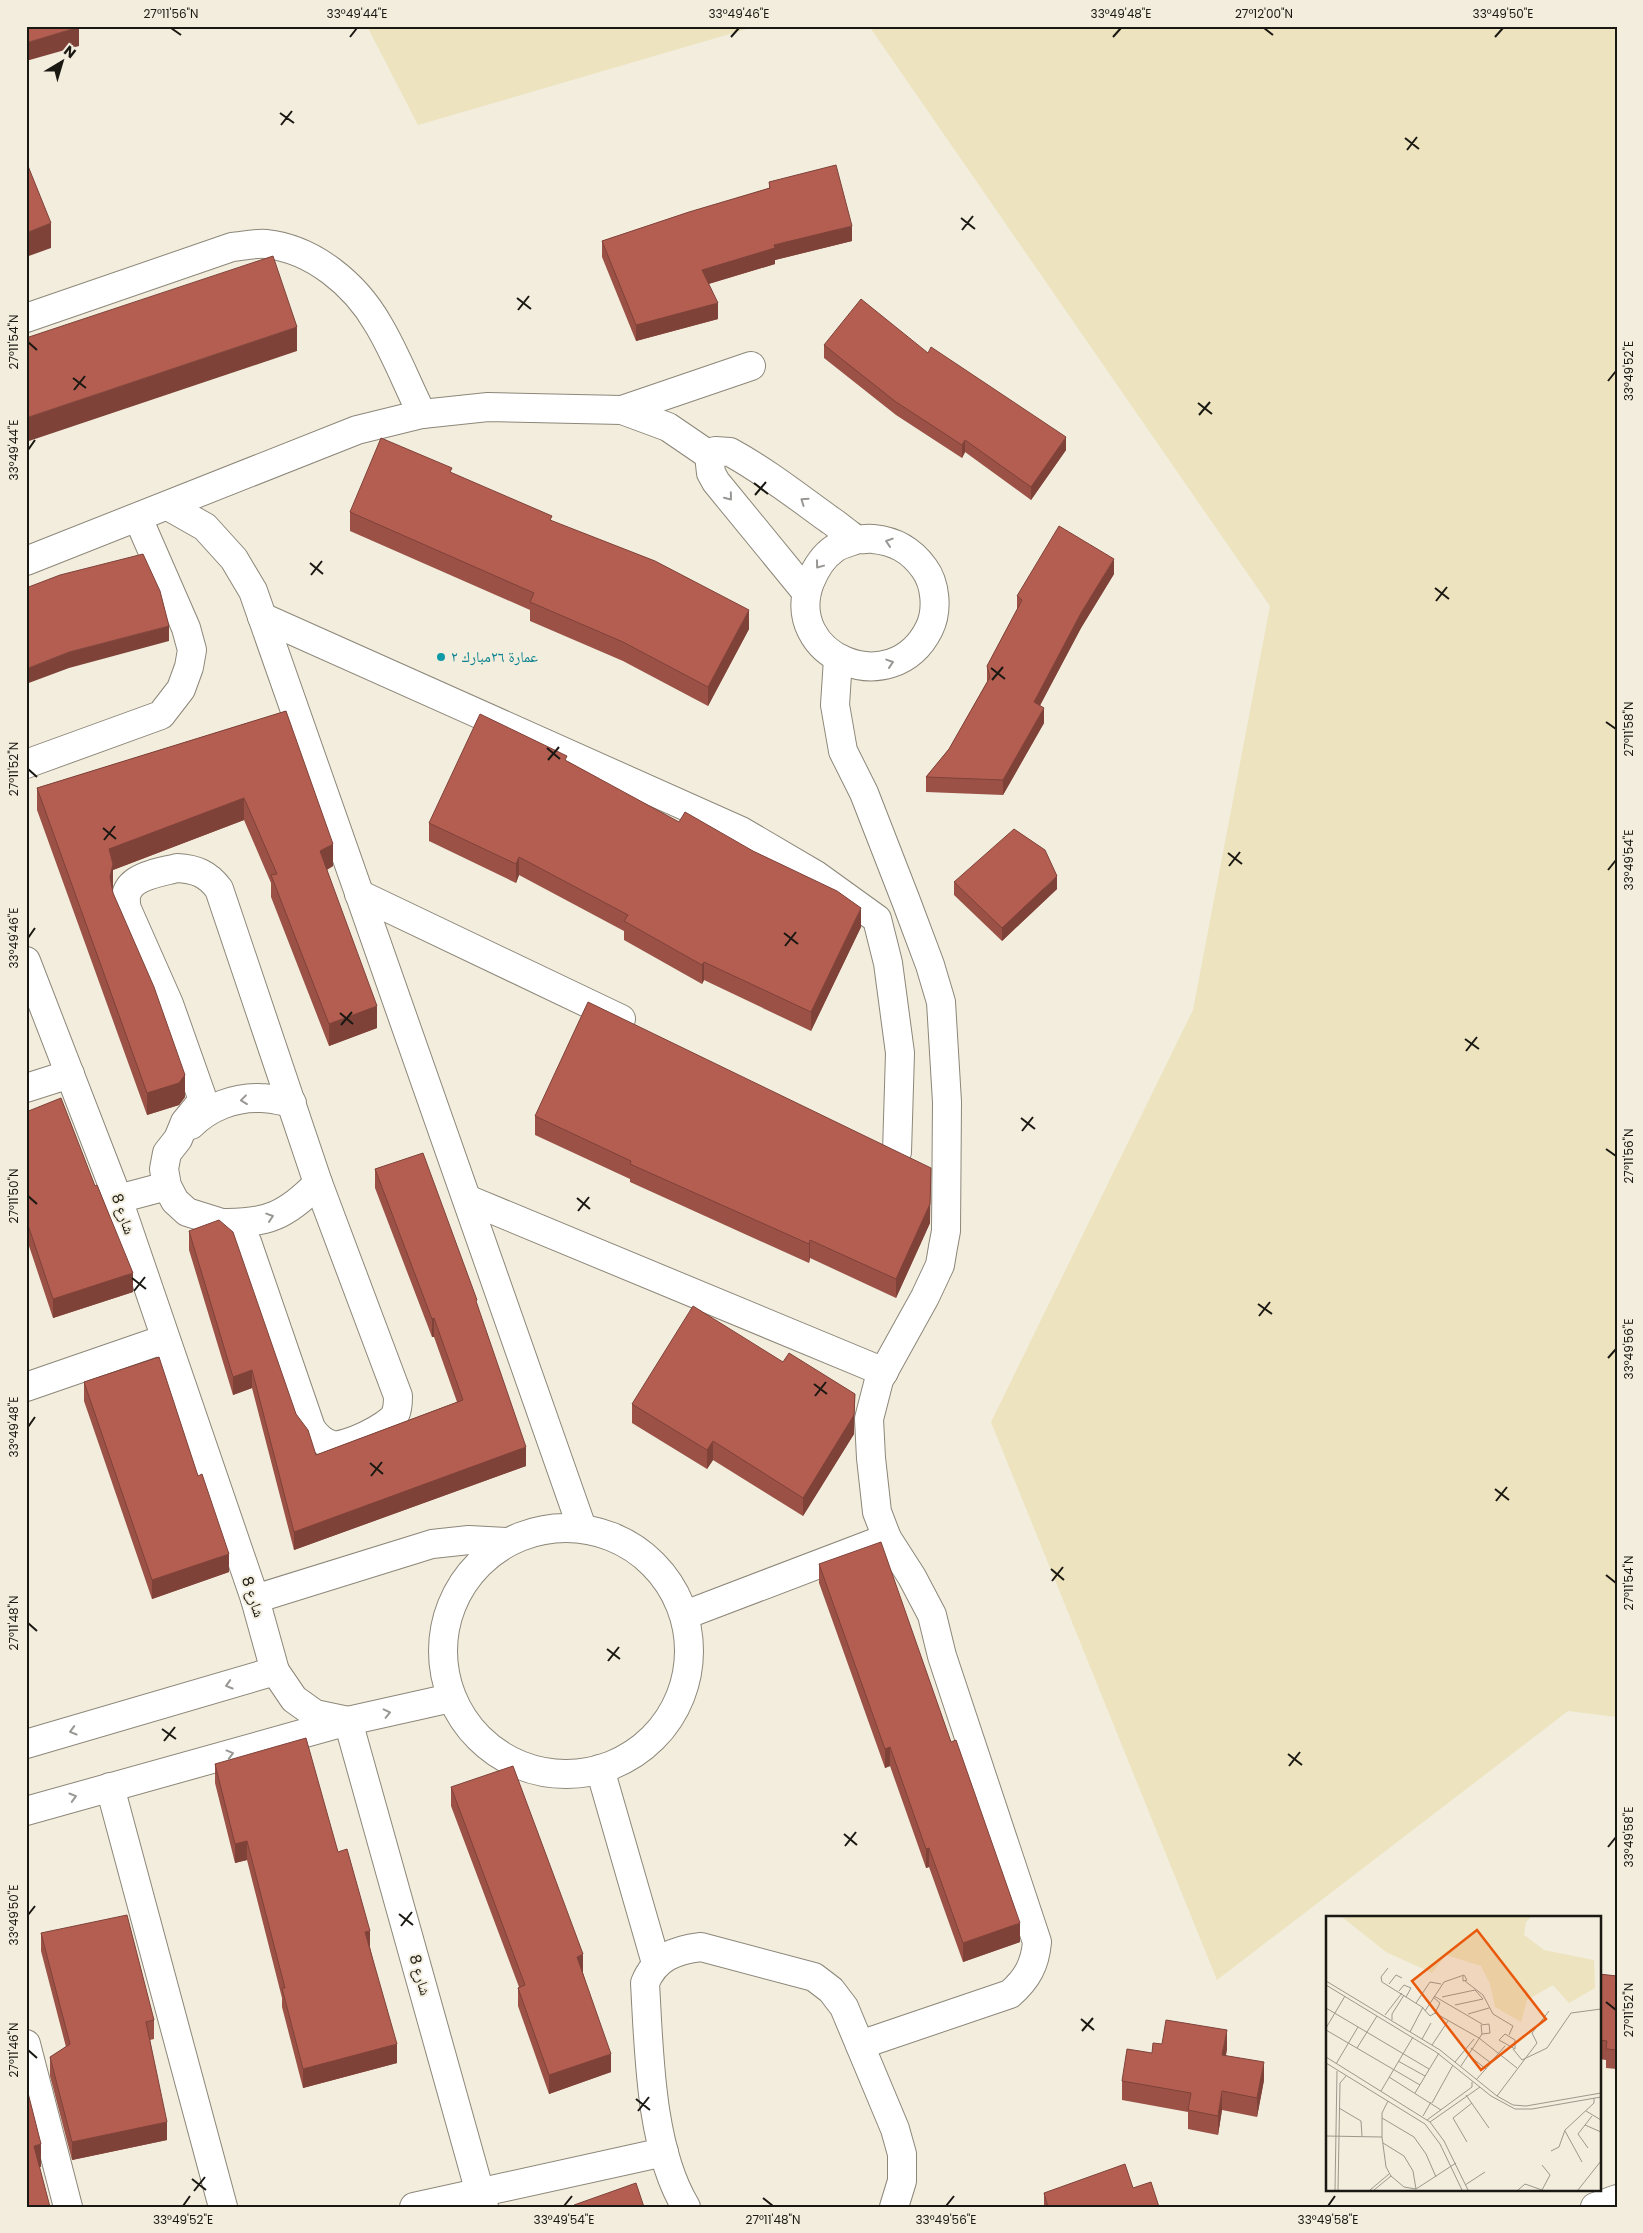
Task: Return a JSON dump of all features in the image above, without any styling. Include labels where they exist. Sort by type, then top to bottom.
[{"type":"street","points":[[26,318],[232,247],[264,243],[296,250],[326,266],[354,292],[378,323],[422,414]]},
{"type":"street","points":[[622,410],[751,366]]},
{"type":"street","points":[[26,561],[357,430],[422,414],[488,407],[622,410],[668,427],[709,455],[711,474],[716,482],[806,592]]},
{"type":"street","points":[[709,455],[723,450],[737,455],[858,539]]},
{"type":"street","points":[[168,506],[206,527],[234,559],[253,591],[582,1528]]},
{"type":"street","points":[[26,764],[161,716],[182,689],[192,650],[182,619],[138,518]]},
{"type":"street","points":[[858,539],[885,540],[900,546],[914,555],[928,574],[933,591],[935,609],[930,627],[922,642],[915,650],[900,660],[883,666],[865,667],[838,659],[820,644],[808,623],[806,592],[816,568],[834,549],[858,539]]},
{"type":"street","points":[[262,617],[741,831],[816,875],[877,919],[888,962],[900,1053],[897,1152]]},
{"type":"street","points":[[838,659],[835,705],[843,751],[864,793],[930,965],[941,1002],[947,1102],[946,1231],[940,1265],[879,1380],[870,1419],[871,1458],[877,1512],[887,1538],[912,1577],[932,1615],[942,1656],[1036,1942],[1036,1957],[1030,1972],[1022,1984],[1010,1994],[860,2045]]},
{"type":"street","points":[[178,1139],[185,1122],[203,1100],[169,1004],[127,909],[126,895],[128,888],[138,879],[177,868],[190,868],[202,872],[220,889],[292,1103],[318,1183],[398,1396],[398,1406],[388,1424],[342,1445],[324,1442],[316,1436],[311,1428],[247,1242],[237,1232],[222,1223],[187,1212],[175,1201],[167,1186],[164,1169],[167,1153],[200,1116],[229,1102],[261,1098],[292,1103]]},
{"type":"street","points":[[359,894],[641,1029]]},
{"type":"street","name":"شارع 8","points":[[26,961],[118,1200],[255,1599],[276,1671],[294,1699],[315,1714],[348,1722],[483,2200]]},
{"type":"street","points":[[26,1088],[70,1074]]},
{"type":"street","points":[[870,1140],[946,1176]]},
{"type":"street","points":[[222,1223],[249,1224],[275,1216],[299,1202],[318,1183]]},
{"type":"street","points":[[118,1200],[167,1186]]},
{"type":"street","points":[[467,1199],[884,1372]]},
{"type":"street","points":[[26,1387],[165,1339]]},
{"type":"street","points":[[543,1528],[582,1528],[626,1543],[662,1573],[685,1615],[691,1656],[682,1698],[660,1734],[627,1760],[587,1774],[546,1773],[506,1759],[473,1733],[451,1698],[442,1664],[444,1628],[455,1594],[476,1566],[506,1542],[543,1528]]},
{"type":"street","points":[[685,1615],[887,1538]]},
{"type":"street","points":[[255,1599],[432,1544],[469,1540],[506,1542]]},
{"type":"street","points":[[26,1744],[276,1671]]},
{"type":"street","points":[[26,1810],[348,1722],[451,1698]]},
{"type":"street","points":[[600,1769],[656,1963]]},
{"type":"street","points":[[110,1787],[223,2207]]},
{"type":"street","points":[[686,2207],[680,2197],[664,2152],[650,2080],[645,1983],[649,1972],[656,1963],[683,1949],[701,1947],[814,1977],[831,1990],[844,2008],[895,2129],[902,2154],[902,2181],[894,2207]]},
{"type":"street","points":[[26,2044],[68,2207]]},
{"type":"street","points":[[414,2207],[483,2200],[664,2152]]},
{"type":"street","points":[[1595,2207],[1617,2199]]},
{"type":"sand","points":[[367,26],[757,26],[418,125]]},
{"type":"sand","points":[[869,26],[1617,26],[1617,1717],[1568,1711],[1217,1980],[991,1422],[1193,1010],[1270,606]]},
{"type":"building","points":[[26,26],[79,26],[79,27],[26,43]]},
{"type":"building","points":[[26,161],[51,223],[26,233]]},
{"type":"building","points":[[836,165],[852,226],[774,245],[775,248],[702,270],[718,303],[636,325],[602,241],[770,188],[769,182]]},
{"type":"building","points":[[273,256],[297,327],[26,418],[26,338]]},
{"type":"building","points":[[861,299],[928,353],[931,347],[1066,437],[1031,487],[965,440],[962,445],[896,402],[824,345]]},
{"type":"building","points":[[381,438],[452,468],[450,472],[552,516],[550,520],[655,561],[749,610],[708,687],[623,642],[530,602],[534,593],[350,512]]},
{"type":"building","points":[[1059,526],[1114,559],[1081,613],[1034,702],[1044,708],[1003,780],[926,777],[949,749],[990,677],[987,666],[1022,600],[1017,596]]},
{"type":"building","points":[[143,554],[160,591],[169,626],[69,652],[26,669],[26,588],[60,575]]},
{"type":"building","points":[[286,711],[333,844],[320,851],[377,1006],[329,1024],[271,875],[277,874],[244,798],[109,849],[113,864],[110,877],[113,893],[154,987],[185,1075],[179,1083],[147,1093],[37,788]]},
{"type":"building","points":[[480,714],[567,756],[565,760],[679,822],[685,812],[753,851],[837,891],[861,908],[811,1012],[704,962],[702,965],[624,921],[628,915],[519,857],[516,864],[429,823]]},
{"type":"building","points":[[1014,829],[1045,850],[1057,876],[1002,928],[954,882]]},
{"type":"building","points":[[588,1002],[931,1168],[930,1204],[896,1279],[810,1240],[809,1244],[630,1164],[631,1161],[535,1116]]},
{"type":"building","points":[[61,1098],[95,1186],[97,1185],[133,1273],[53,1299],[26,1219],[26,1112]]},
{"type":"building","points":[[423,1153],[477,1300],[526,1447],[294,1532],[252,1370],[233,1377],[189,1231],[219,1220],[233,1232],[296,1414],[308,1430],[316,1455],[463,1400],[434,1318],[432,1319],[375,1169]]},
{"type":"building","points":[[693,1306],[783,1362],[789,1353],[855,1394],[854,1415],[803,1498],[713,1441],[707,1450],[632,1404]]},
{"type":"building","points":[[159,1357],[198,1476],[202,1474],[229,1554],[152,1580],[84,1382]]},
{"type":"building","points":[[881,1542],[951,1742],[956,1740],[1020,1923],[963,1943],[929,1848],[926,1849],[890,1747],[885,1749],[819,1564]]},
{"type":"building","points":[[306,1738],[338,1852],[347,1849],[370,1931],[365,1932],[397,2044],[303,2069],[282,1988],[285,1988],[247,1841],[235,1844],[215,1764]]},
{"type":"building","points":[[513,1766],[583,1954],[577,1957],[611,2054],[549,2075],[518,1988],[525,1985],[451,1787]]},
{"type":"building","points":[[127,1915],[154,2020],[146,2022],[167,2122],[72,2142],[50,2057],[70,2044],[41,1933]]},
{"type":"building","points":[[1600,1974],[1617,1976],[1617,2050],[1606,2049],[1607,2041],[1600,2040]]},
{"type":"building","points":[[1166,2020],[1227,2030],[1222,2055],[1264,2062],[1257,2098],[1222,2091],[1218,2116],[1188,2110],[1191,2093],[1122,2081],[1127,2049],[1152,2053],[1153,2043],[1162,2044]]},
{"type":"building","points":[[26,2085],[41,2144],[34,2146],[50,2207],[26,2207]]},
{"type":"building","points":[[1125,2164],[1133,2188],[1151,2182],[1159,2207],[1048,2207],[1044,2193]]},
{"type":"building","points":[[636,2183],[644,2207],[575,2207],[574,2205]]},
{"type":"place","name":"عمارة ٢٦مبارك ٢","points":[[441,657]]}]
